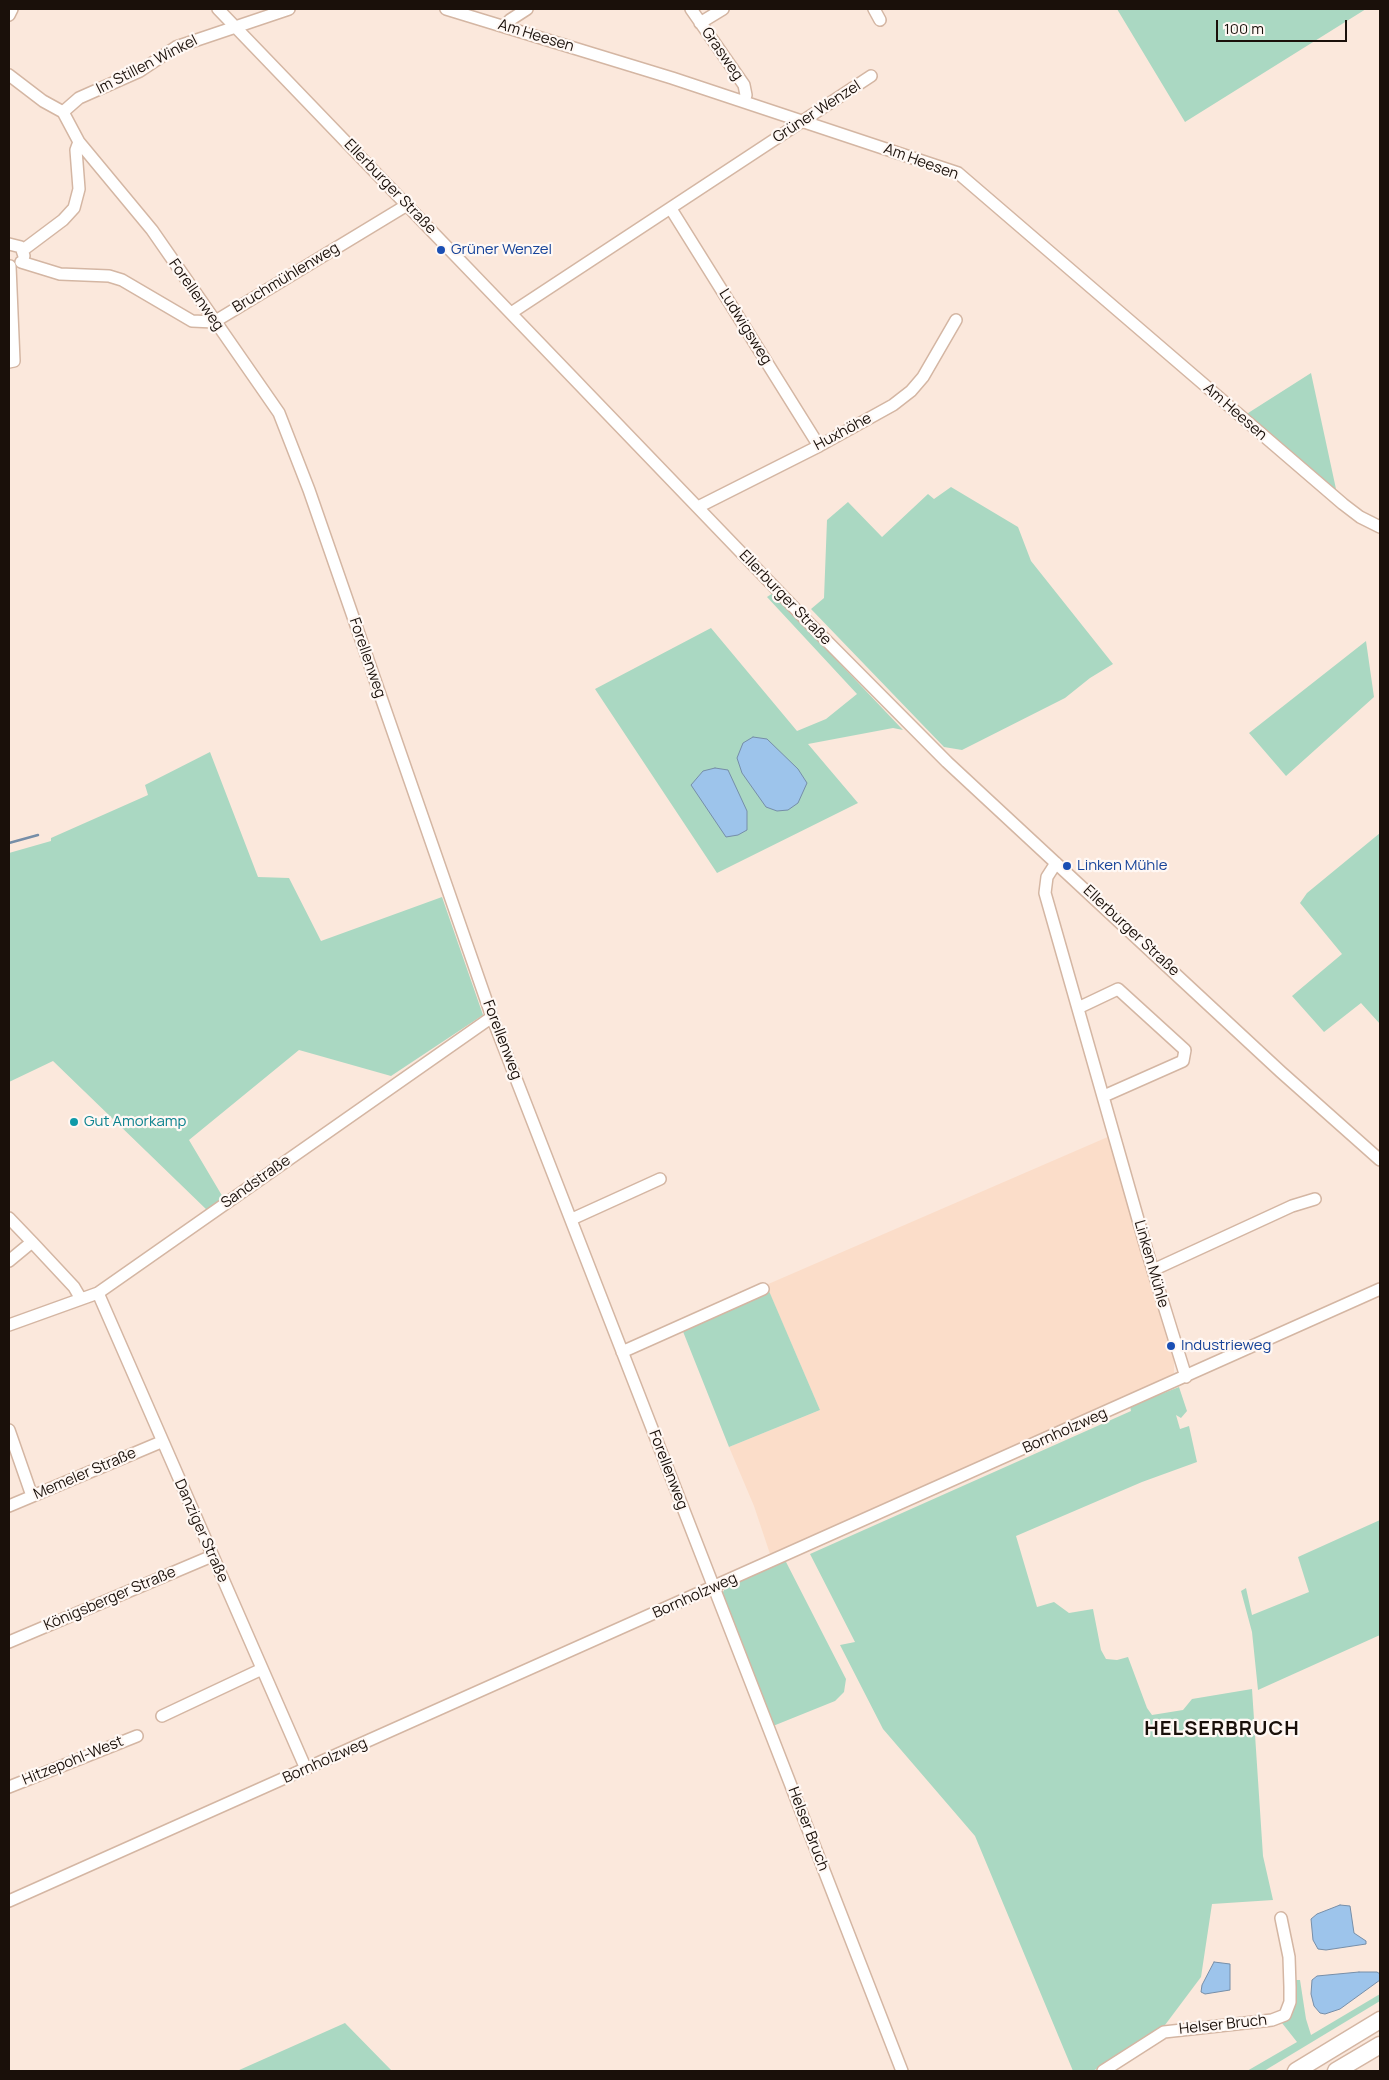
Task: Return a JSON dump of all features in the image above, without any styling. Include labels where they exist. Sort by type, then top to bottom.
[{"type":"highway","points":[[1296,2071],[1380,2020]]},
{"type":"highway","points":[[1336,2071],[1380,2045]]},
{"type":"street","points":[[9,15],[12,9]]},
{"type":"street","name":"Ellerburger Straße","points":[[218,9],[928,743],[1281,1072],[1380,1160]]},
{"type":"street","points":[[235,26],[289,9]]},
{"type":"street","name":"Am Heesen","points":[[446,9],[506,26],[744,102],[958,173],[1343,504],[1360,518],[1380,526]]},
{"type":"street","points":[[506,26],[510,20],[527,9]]},
{"type":"street","name":"Grasweg","points":[[691,9],[744,85],[746,95],[744,102]]},
{"type":"street","points":[[700,23],[723,9]]},
{"type":"street","points":[[874,9],[880,20]]},
{"type":"street","name":"Im Stillen Winkel","points":[[63,112],[79,98],[140,71],[176,47],[235,26]]},
{"type":"street","points":[[9,75],[43,101],[63,112],[79,142],[76,150],[78,189],[74,208],[22,256],[16,266],[9,266],[14,361],[9,362]]},
{"type":"street","name":"Grüner Wenzel","points":[[511,313],[871,76]]},
{"type":"street","name":"Forellenweg","points":[[79,142],[152,230],[214,322],[279,413],[492,1016],[713,1588]]},
{"type":"street","name":"Bruchmühlenweg","points":[[214,322],[407,205]]},
{"type":"street","name":"Ludwigsweg","points":[[671,209],[819,446]]},
{"type":"street","points":[[9,244],[18,245],[22,256],[60,274],[109,276],[122,280],[192,321],[214,322]]},
{"type":"street","name":"Huxhöhe","points":[[698,507],[819,446],[893,405],[911,391],[923,377],[956,320]]},
{"type":"street","name":"Linken Mühle","points":[[1056,863],[1048,876],[1045,894],[1153,1270],[1186,1377]]},
{"type":"street","points":[[1078,1008],[1118,989],[1185,1050],[1183,1061],[1104,1096]]},
{"type":"street","name":"Sandstraße","points":[[9,1325],[98,1293],[492,1016]]},
{"type":"street","points":[[572,1219],[660,1179]]},
{"type":"street","points":[[1153,1270],[1292,1206],[1315,1199]]},
{"type":"street","points":[[9,1218],[74,1287],[81,1299]]},
{"type":"street","points":[[9,1261],[32,1242]]},
{"type":"street","points":[[622,1352],[763,1289]]},
{"type":"street","name":"Bornholzweg","points":[[9,1901],[1380,1289]]},
{"type":"street","name":"Danziger Straße","points":[[98,1293],[161,1442],[306,1769]]},
{"type":"street","points":[[9,1430],[32,1496]]},
{"type":"street","name":"Memeler Straße","points":[[9,1506],[161,1442]]},
{"type":"street","name":"Königsberger Straße","points":[[9,1642],[212,1556]]},
{"type":"street","name":"Helser Bruch","points":[[713,1588],[902,2071]]},
{"type":"street","points":[[162,1716],[262,1669]]},
{"type":"street","name":"Hitzepohl-West","points":[[9,1787],[137,1736]]},
{"type":"street","name":"Helser Bruch","points":[[1104,2071],[1164,2032],[1272,2020],[1285,2015],[1290,2002],[1290,1987],[1288,1957],[1281,1918]]},
{"type":"shaded area","points":[[1110,1136],[1174,1356],[1174,1373],[1156,1384],[771,1557],[754,1506],[729,1447],[820,1410],[766,1285]]},
{"type":"green space","points":[[1117,9],[1366,9],[1185,122]]},
{"type":"green space","points":[[1311,373],[1336,489],[1332,490],[1245,415]]},
{"type":"green space","points":[[951,487],[1018,527],[1031,561],[1113,664],[1090,678],[1065,698],[962,750],[944,747],[811,609],[824,598],[827,520],[848,502],[882,537],[928,494],[934,499]]},
{"type":"green space","points":[[773,593],[903,730],[893,728],[808,744],[858,803],[717,873],[595,689],[711,628],[797,731],[826,719],[857,694],[767,597]]},
{"type":"green space","points":[[1366,641],[1374,697],[1286,776],[1249,733]]},
{"type":"green space","points":[[210,752],[258,877],[289,878],[321,941],[442,897],[483,1015],[391,1076],[299,1050],[189,1140],[224,1199],[208,1211],[53,1061],[9,1082],[9,853],[51,841],[51,838],[148,795],[145,785]]},
{"type":"green space","points":[[1380,833],[1380,1024],[1361,1003],[1324,1032],[1292,996],[1342,954],[1300,903],[1307,893]]},
{"type":"green space","points":[[765,1291],[769,1291],[820,1410],[729,1447],[682,1329]]},
{"type":"green space","points":[[1179,1387],[1187,1411],[1181,1418],[1176,1415],[1180,1429],[1189,1426],[1197,1462],[1142,1482],[1016,1536],[1037,1607],[1054,1602],[1069,1613],[1093,1609],[1101,1650],[1106,1659],[1117,1660],[1128,1657],[1147,1708],[1152,1715],[1183,1710],[1192,1699],[1252,1689],[1263,1856],[1273,1900],[1212,1904],[1201,1977],[1162,2029],[1093,2071],[1073,2071],[975,1836],[883,1729],[840,1645],[855,1642],[810,1554],[1131,1411],[1130,1406]]},
{"type":"green space","points":[[1380,1520],[1380,1635],[1258,1690],[1252,1632],[1241,1591],[1246,1588],[1252,1615],[1309,1592],[1298,1557]]},
{"type":"green space","points":[[785,1560],[846,1679],[844,1692],[835,1701],[773,1726],[722,1594],[725,1588]]},
{"type":"green space","points":[[1294,1980],[1300,1980],[1306,2019],[1311,2035],[1380,1994],[1380,2001],[1264,2071],[1247,2071],[1297,2042],[1282,2023],[1292,2014]]},
{"type":"green space","points":[[345,2023],[392,2071],[237,2071]]},
{"type":"water","points":[[753,737],[767,739],[798,769],[807,783],[798,803],[788,810],[777,811],[766,807],[742,773],[737,758],[743,743]]},
{"type":"water","points":[[715,768],[728,770],[747,811],[747,830],[738,835],[726,837],[691,785],[703,771]]},
{"type":"water","points":[[1340,1905],[1350,1906],[1354,1933],[1366,1941],[1366,1944],[1326,1950],[1318,1949],[1313,1940],[1311,1919],[1317,1914]]},
{"type":"water","points":[[1214,1962],[1230,1964],[1230,1990],[1205,1994],[1201,1992],[1202,1985]]},
{"type":"water","points":[[1377,1972],[1380,1974],[1380,1980],[1340,2009],[1325,2014],[1320,2013],[1314,2006],[1311,1994],[1312,1980],[1317,1976]]},
{"type":"waterway","points":[[9,843],[38,835]]},
{"type":"place","name":"Grüner Wenzel","points":[[441,250]]},
{"type":"place","name":"Linken Mühle","points":[[1067,866]]},
{"type":"place","name":"Gut Amorkamp","points":[[74,1122]]},
{"type":"place","name":"Industrieweg","points":[[1171,1346]]},
{"type":"district","name":"HELSERBRUCH","points":[[1222,1729]]}]
